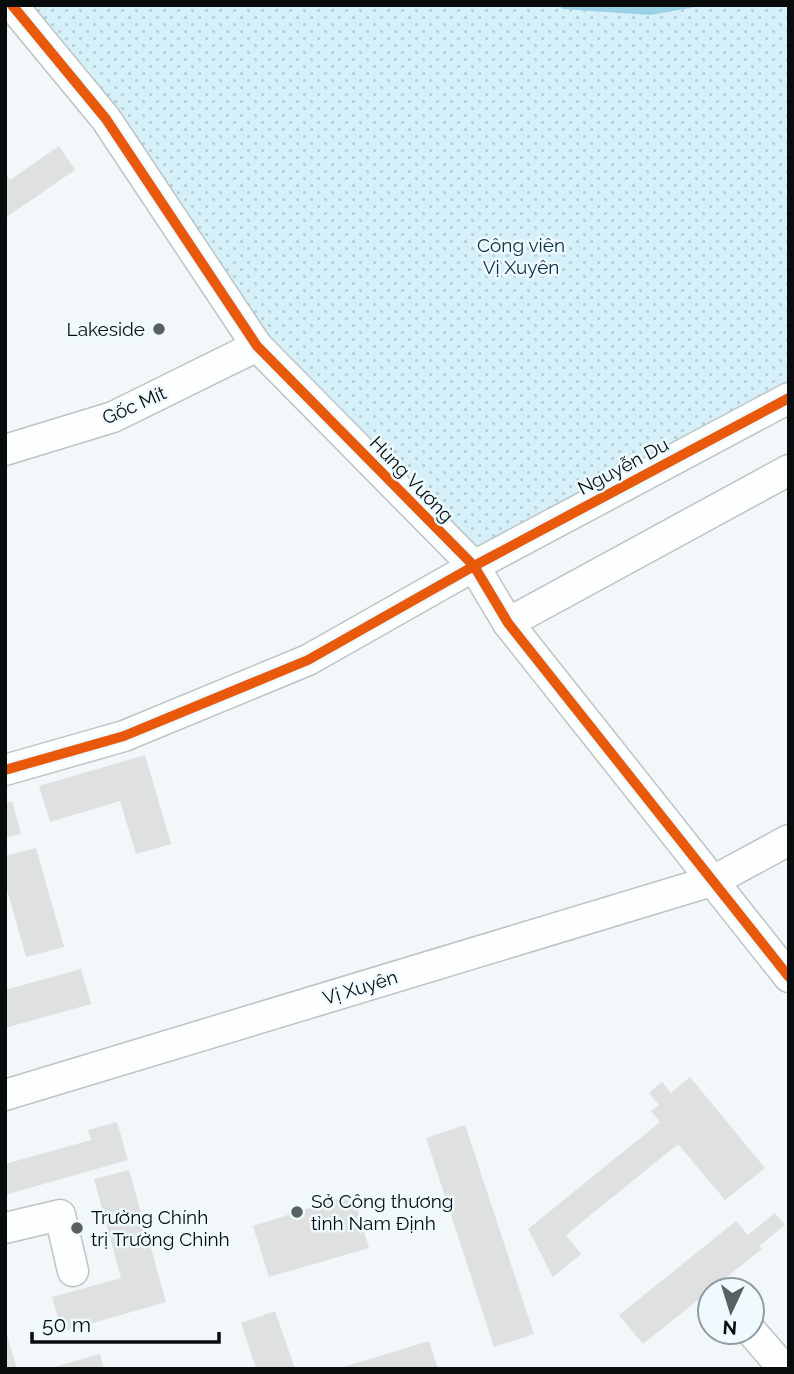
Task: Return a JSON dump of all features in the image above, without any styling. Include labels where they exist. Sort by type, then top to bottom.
[{"type":"street","name":"Hùng Vương","points":[[12,5],[106,119],[257,346],[474,566],[508,624],[789,976]]},
{"type":"street","name":"Gốc Mít","points":[[5,450],[113,417],[257,346]]},
{"type":"street","name":"Nguyễn Du","points":[[5,770],[124,736],[308,660],[474,566],[789,398]]},
{"type":"street","points":[[508,624],[789,470]]},
{"type":"street","name":"Vị Xuyên","points":[[5,1094],[715,880],[789,840]]},
{"type":"street","points":[[5,1228],[60,1215],[73,1271]]},
{"type":"street","points":[[764,1346],[784,1369]]},
{"type":"green space","name":"Công viên Vị Xuyên","points":[[12,5],[789,5],[789,398],[474,566],[257,346]]},
{"type":"water","points":[[558,5],[707,5],[650,15],[563,9]]},
{"type":"building","points":[[59,146],[75,170],[5,218],[5,173],[10,180]]},
{"type":"building","points":[[145,755],[171,844],[136,854],[120,801],[50,822],[39,786]]},
{"type":"building","points":[[12,801],[21,834],[5,838],[5,803]]},
{"type":"building","points":[[36,848],[64,947],[26,957],[5,882],[5,856]]},
{"type":"building","points":[[81,969],[91,1004],[5,1028],[5,990]]},
{"type":"building","points":[[690,1077],[765,1168],[725,1200],[678,1144],[566,1235],[581,1254],[553,1277],[528,1229],[660,1122],[651,1111],[659,1105],[649,1093],[662,1082],[671,1093]]},
{"type":"building","points":[[117,1122],[128,1160],[5,1195],[5,1164],[91,1140],[88,1130]]},
{"type":"building","points":[[465,1125],[534,1334],[494,1347],[426,1138]]},
{"type":"building","points":[[129,1170],[166,1302],[62,1332],[52,1297],[121,1278],[94,1179]]},
{"type":"building","points":[[353,1194],[369,1248],[269,1277],[253,1226]]},
{"type":"building","points":[[775,1213],[785,1225],[759,1246],[762,1249],[728,1276],[696,1276],[696,1302],[643,1344],[619,1315],[736,1221],[748,1235]]},
{"type":"building","points":[[275,1311],[295,1369],[256,1369],[241,1323]]},
{"type":"building","points":[[6,1332],[17,1369],[5,1369]]},
{"type":"building","points":[[429,1341],[438,1369],[340,1368]]},
{"type":"building","points":[[100,1354],[104,1369],[51,1369],[51,1368]]},
{"type":"cycle path","points":[[12,5],[106,119],[257,346],[474,566],[508,623],[789,977]]},
{"type":"cycle path","points":[[5,770],[124,736],[308,660],[474,566],[789,398]]},
{"type":"place","name":"Lakeside","points":[[159,329]]},
{"type":"place","name":"Sở Công thương tỉnh Nam Định","points":[[297,1212]]},
{"type":"place","name":"Trường Chính trị Trường Chinh","points":[[77,1228]]}]
